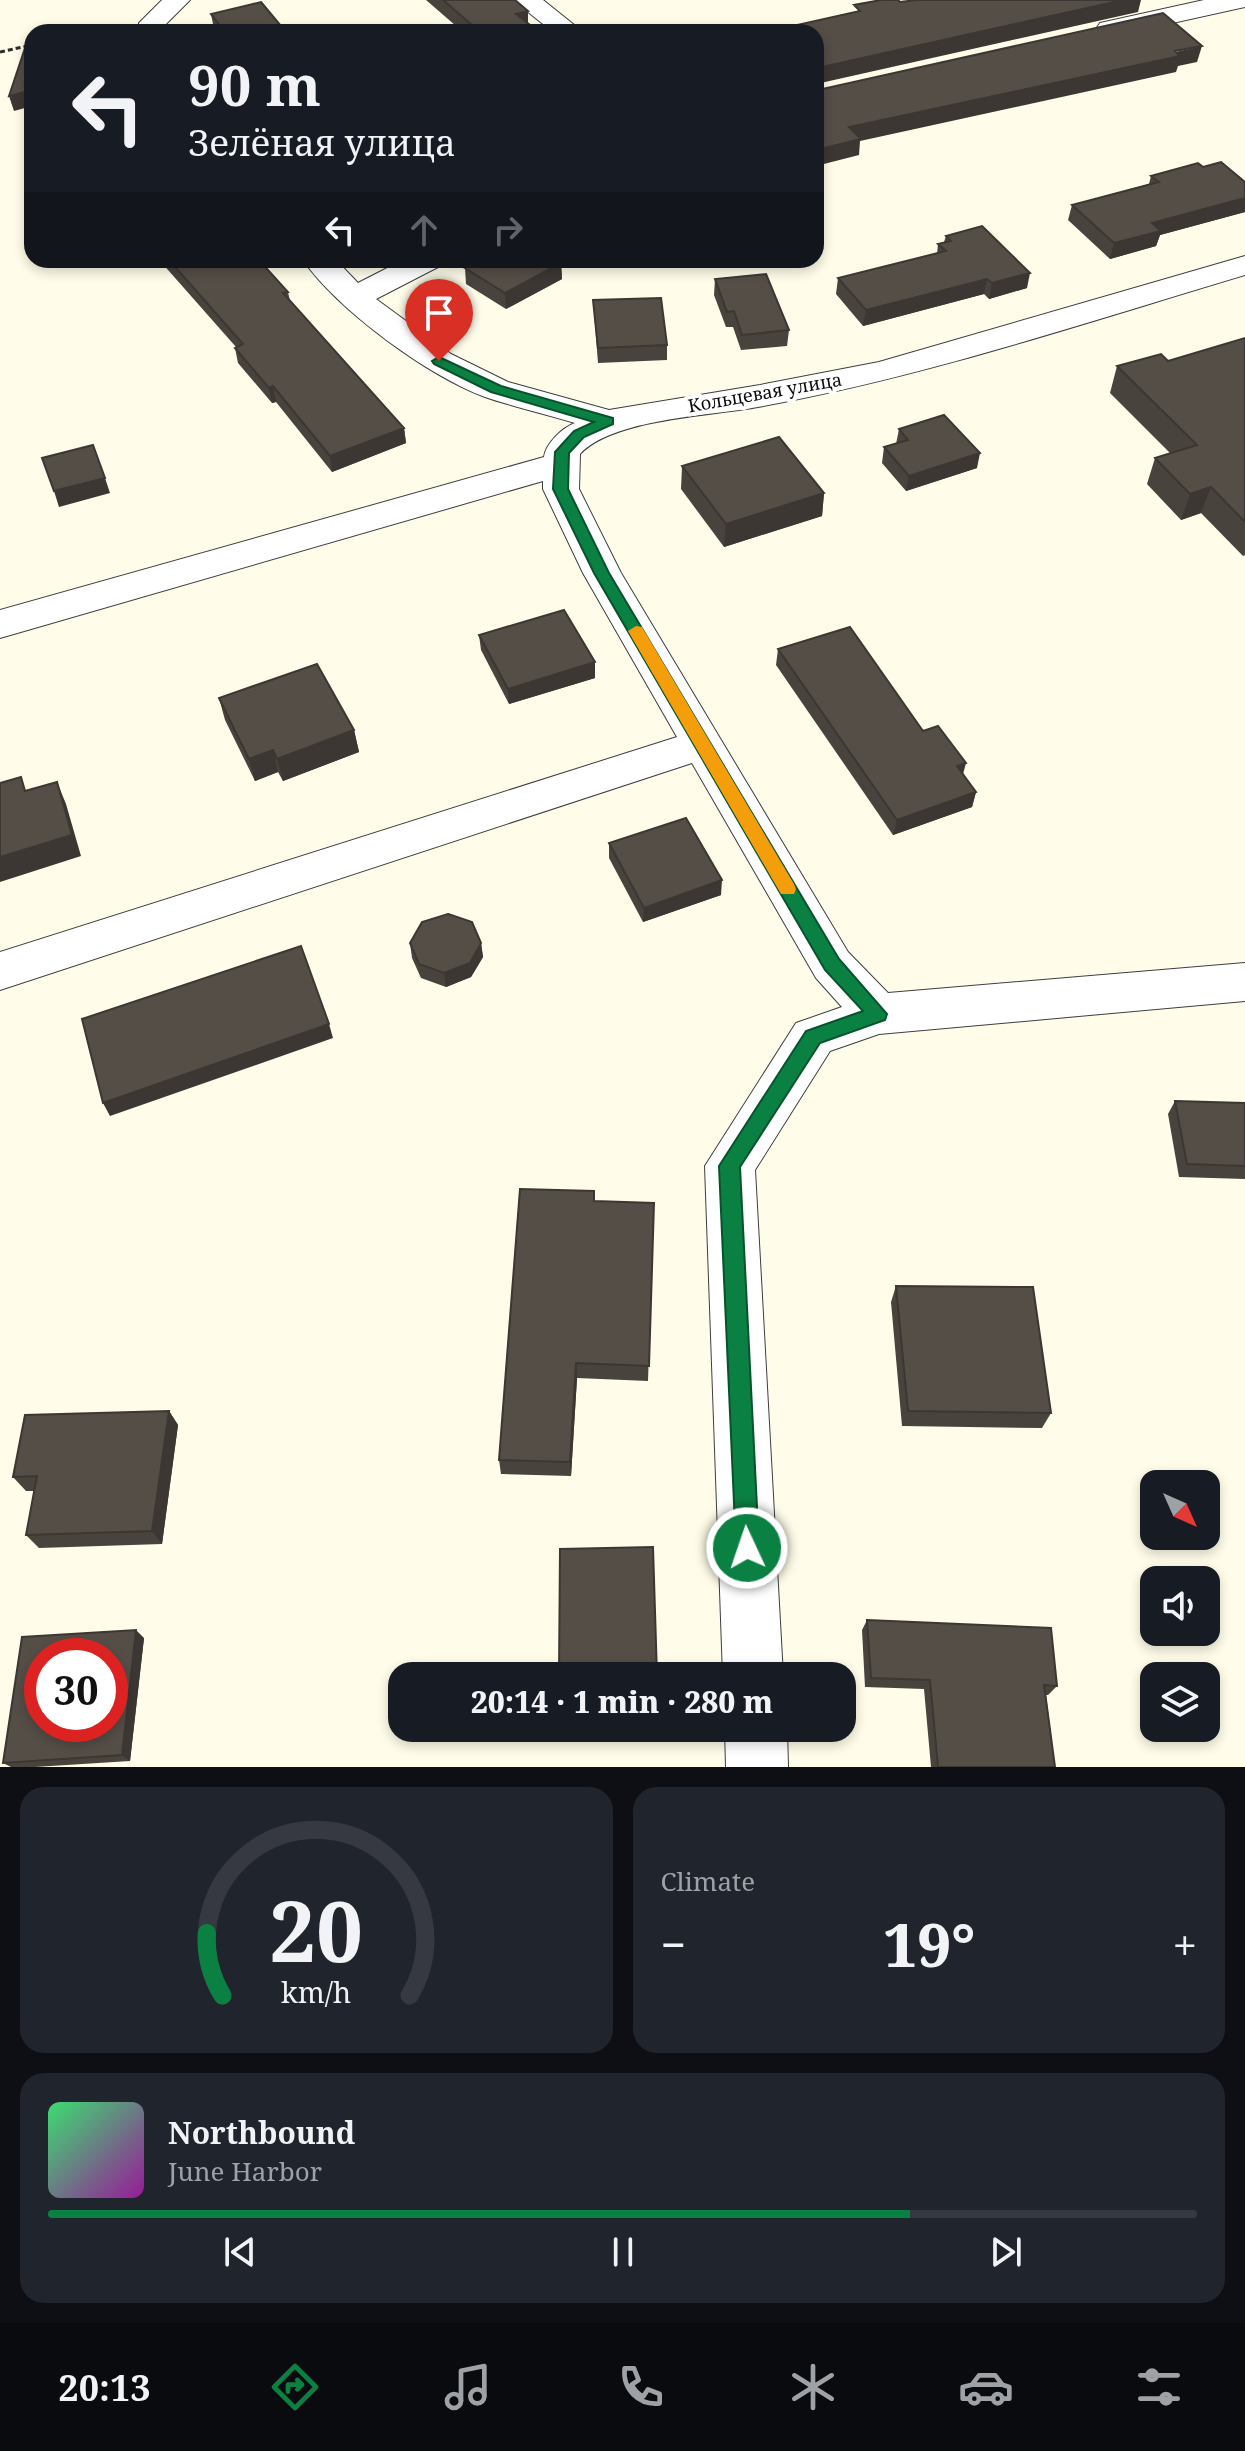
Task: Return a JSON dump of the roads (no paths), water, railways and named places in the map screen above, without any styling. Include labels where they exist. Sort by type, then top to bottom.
[{"type":"street","points":[[152,24],[177,0]]},
{"type":"street","points":[[526,0],[559,24]]},
{"type":"street","points":[[1079,36],[1237,3]]},
{"type":"street","name":"Кольцевая улица","points":[[326,268],[354,298],[439,361],[496,389],[608,421],[760,396],[884,371],[1245,265]]},
{"type":"street","points":[[354,298],[412,268]]},
{"type":"street","points":[[608,421],[579,434],[562,452],[561,489],[602,573],[832,965],[878,1014]]},
{"type":"street","points":[[0,624],[562,464]]},
{"type":"street","points":[[0,971],[703,744]]},
{"type":"street","points":[[752,1662],[730,1166],[813,1037],[878,1014],[1245,982]]},
{"type":"street","points":[[756,1742],[757,1767]]}]
